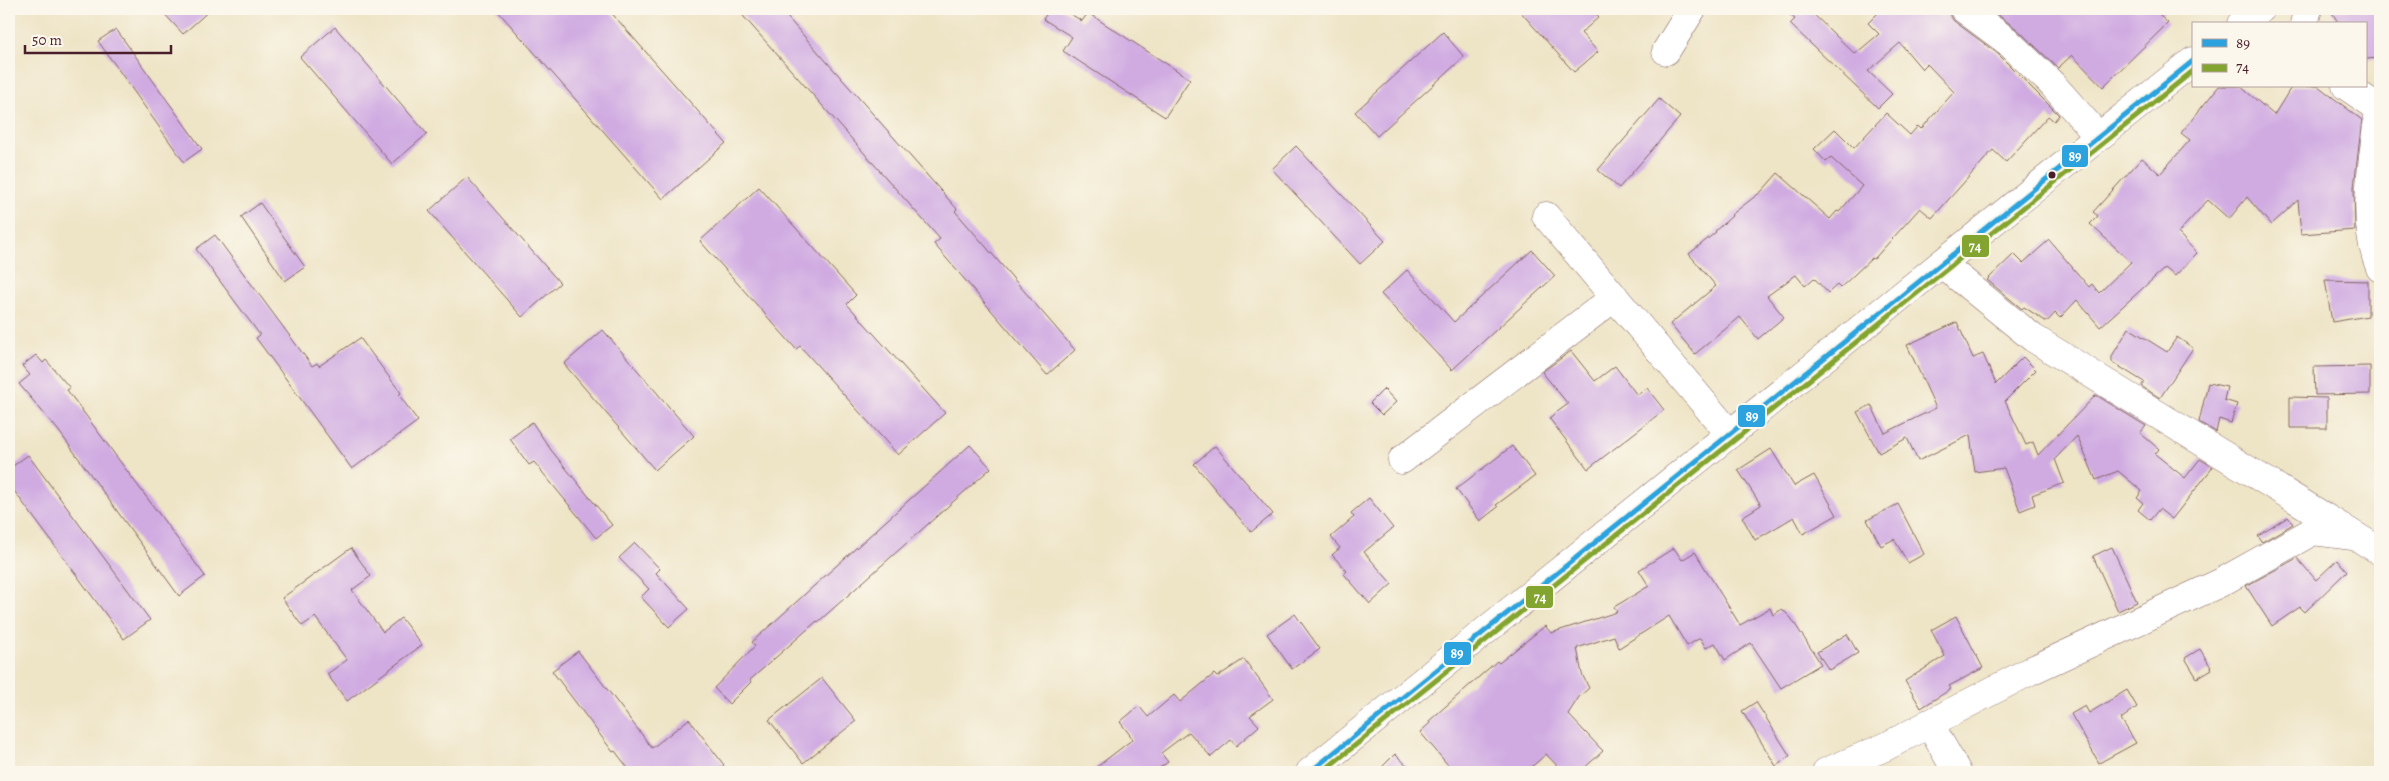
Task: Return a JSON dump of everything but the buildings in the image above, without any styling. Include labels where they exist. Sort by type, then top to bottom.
[{"type":"main road","points":[[1666,51],[1692,9]]},
{"type":"main road","points":[[1964,9],[2006,41],[2052,84],[2098,136]]},
{"type":"main road","points":[[2244,22],[2261,9]]},
{"type":"main road","points":[[2305,22],[2308,9]]},
{"type":"main road","points":[[1310,772],[1942,264],[2098,136],[2192,63]]},
{"type":"main road","points":[[2349,88],[2380,108],[2368,218],[2374,252],[2380,268]]},
{"type":"main road","points":[[1546,216],[1730,434]]},
{"type":"main road","points":[[1942,264],[2032,338],[2353,536],[2379,547]]},
{"type":"main road","points":[[1402,460],[1615,298]]},
{"type":"main road","points":[[1826,772],[1885,747],[2030,671],[2220,583],[2313,531],[2353,536]]},
{"type":"main road","points":[[1929,723],[1957,772]]},
{"type":"transit line","name":"89","points":[[1310,772],[2192,62]]},
{"type":"transit line","name":"74","points":[[1322,772],[2192,72]]}]
